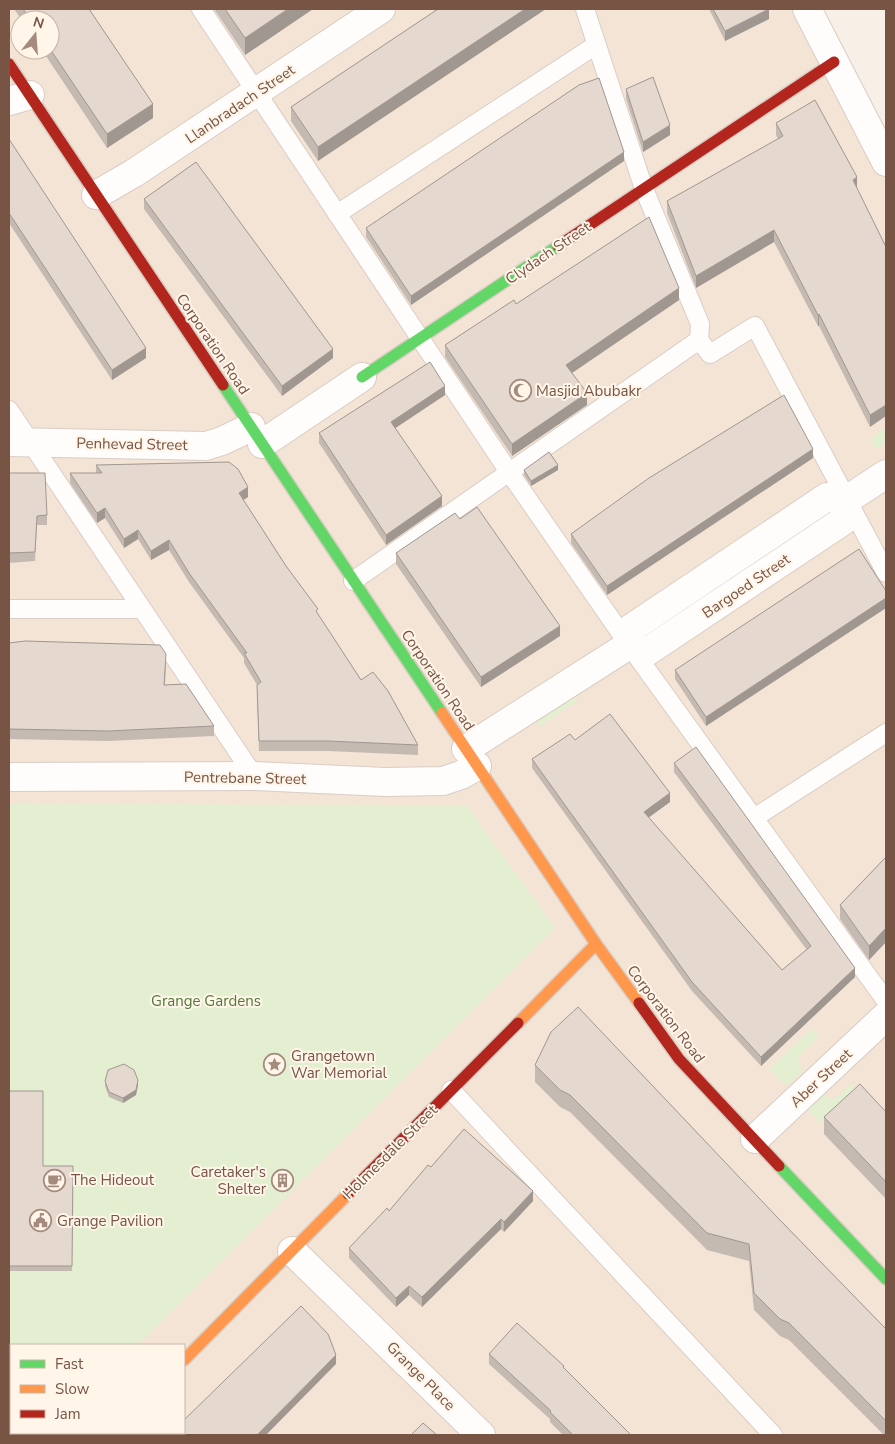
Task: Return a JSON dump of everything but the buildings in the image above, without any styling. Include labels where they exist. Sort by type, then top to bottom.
[{"type":"main road","name":"Clydach Street","points":[[362,376],[834,62]]},
{"type":"main road","name":"Corporation Road","points":[[9,64],[19,98],[96,195],[596,944],[679,1058],[886,1279]]},
{"type":"main road","name":"Holmesdale Street","points":[[185,1359],[596,944]]},
{"type":"street","name":"Llanbradach Street","points":[[96,195],[134,173],[381,9]]},
{"type":"street","points":[[807,9],[886,162]]},
{"type":"street","name":"Clydach Street","points":[[256,436],[362,376]]},
{"type":"street","name":"Penhevad Street","points":[[19,442],[206,446],[222,441],[256,436]]},
{"type":"street","points":[[848,499],[886,474]]},
{"type":"street","name":"Bargoed Street","points":[[629,645],[630,629],[827,497],[848,499]]},
{"type":"street","points":[[472,758],[580,675],[629,645]]},
{"type":"street","name":"Pentrebane Street","points":[[9,777],[254,776],[384,782],[443,781],[461,776],[472,758]]},
{"type":"street","name":"Aber Street","points":[[755,1139],[886,1016]]},
{"type":"street","name":"Grange Place","points":[[292,1251],[481,1435]]},
{"type":"lane","points":[[201,9],[509,472],[629,645],[886,1001]]},
{"type":"lane","points":[[585,9],[644,189],[700,324],[699,340],[710,354],[754,326],[886,573]]},
{"type":"lane","points":[[337,214],[596,45]]},
{"type":"lane","points":[[353,581],[699,340]]},
{"type":"lane","points":[[9,410],[19,442],[142,609],[254,776]]},
{"type":"lane","points":[[9,609],[142,609]]},
{"type":"lane","points":[[754,818],[886,733]]},
{"type":"lane","points":[[451,1090],[773,1435]]},
{"type":"shaded area","points":[[9,9],[806,9],[886,164],[886,1435],[9,1435]]},
{"type":"green space","points":[[886,428],[886,442],[876,449],[870,439]]},
{"type":"green space","points":[[568,686],[578,701],[539,727],[529,712]]},
{"type":"green space","name":"Grange Gardens","points":[[9,804],[466,805],[555,928],[139,1344],[10,1344],[9,1411]]},
{"type":"green space","points":[[812,1029],[819,1037],[798,1057],[803,1072],[786,1086],[769,1069]]},
{"type":"green space","points":[[851,1084],[857,1090],[820,1123],[806,1109],[822,1095],[835,1099]]},
{"type":"traffic: fast","points":[[362,377],[558,246]]},
{"type":"traffic: fast","points":[[223,385],[442,713]]},
{"type":"traffic: fast","points":[[779,1166],[886,1279]]},
{"type":"traffic: slow","points":[[442,713],[596,944],[639,1003]]},
{"type":"traffic: slow","points":[[518,1023],[596,944]]},
{"type":"traffic: slow","points":[[185,1359],[348,1194]]},
{"type":"traffic: jam","points":[[558,246],[834,62]]},
{"type":"traffic: jam","points":[[9,64],[223,385]]},
{"type":"traffic: jam","points":[[639,1003],[679,1059],[779,1166]]},
{"type":"traffic: jam","points":[[348,1194],[518,1023]]},
{"type":"place","name":"Masjid Abubakr","points":[[520,391]]},
{"type":"place","name":"Grangetown War Memorial","points":[[275,1065]]},
{"type":"place","name":"The Hideout","points":[[55,1180]]},
{"type":"place","name":"Caretaker's Shelter","points":[[282,1181]]},
{"type":"place","name":"Grange Pavilion","points":[[41,1221]]}]
